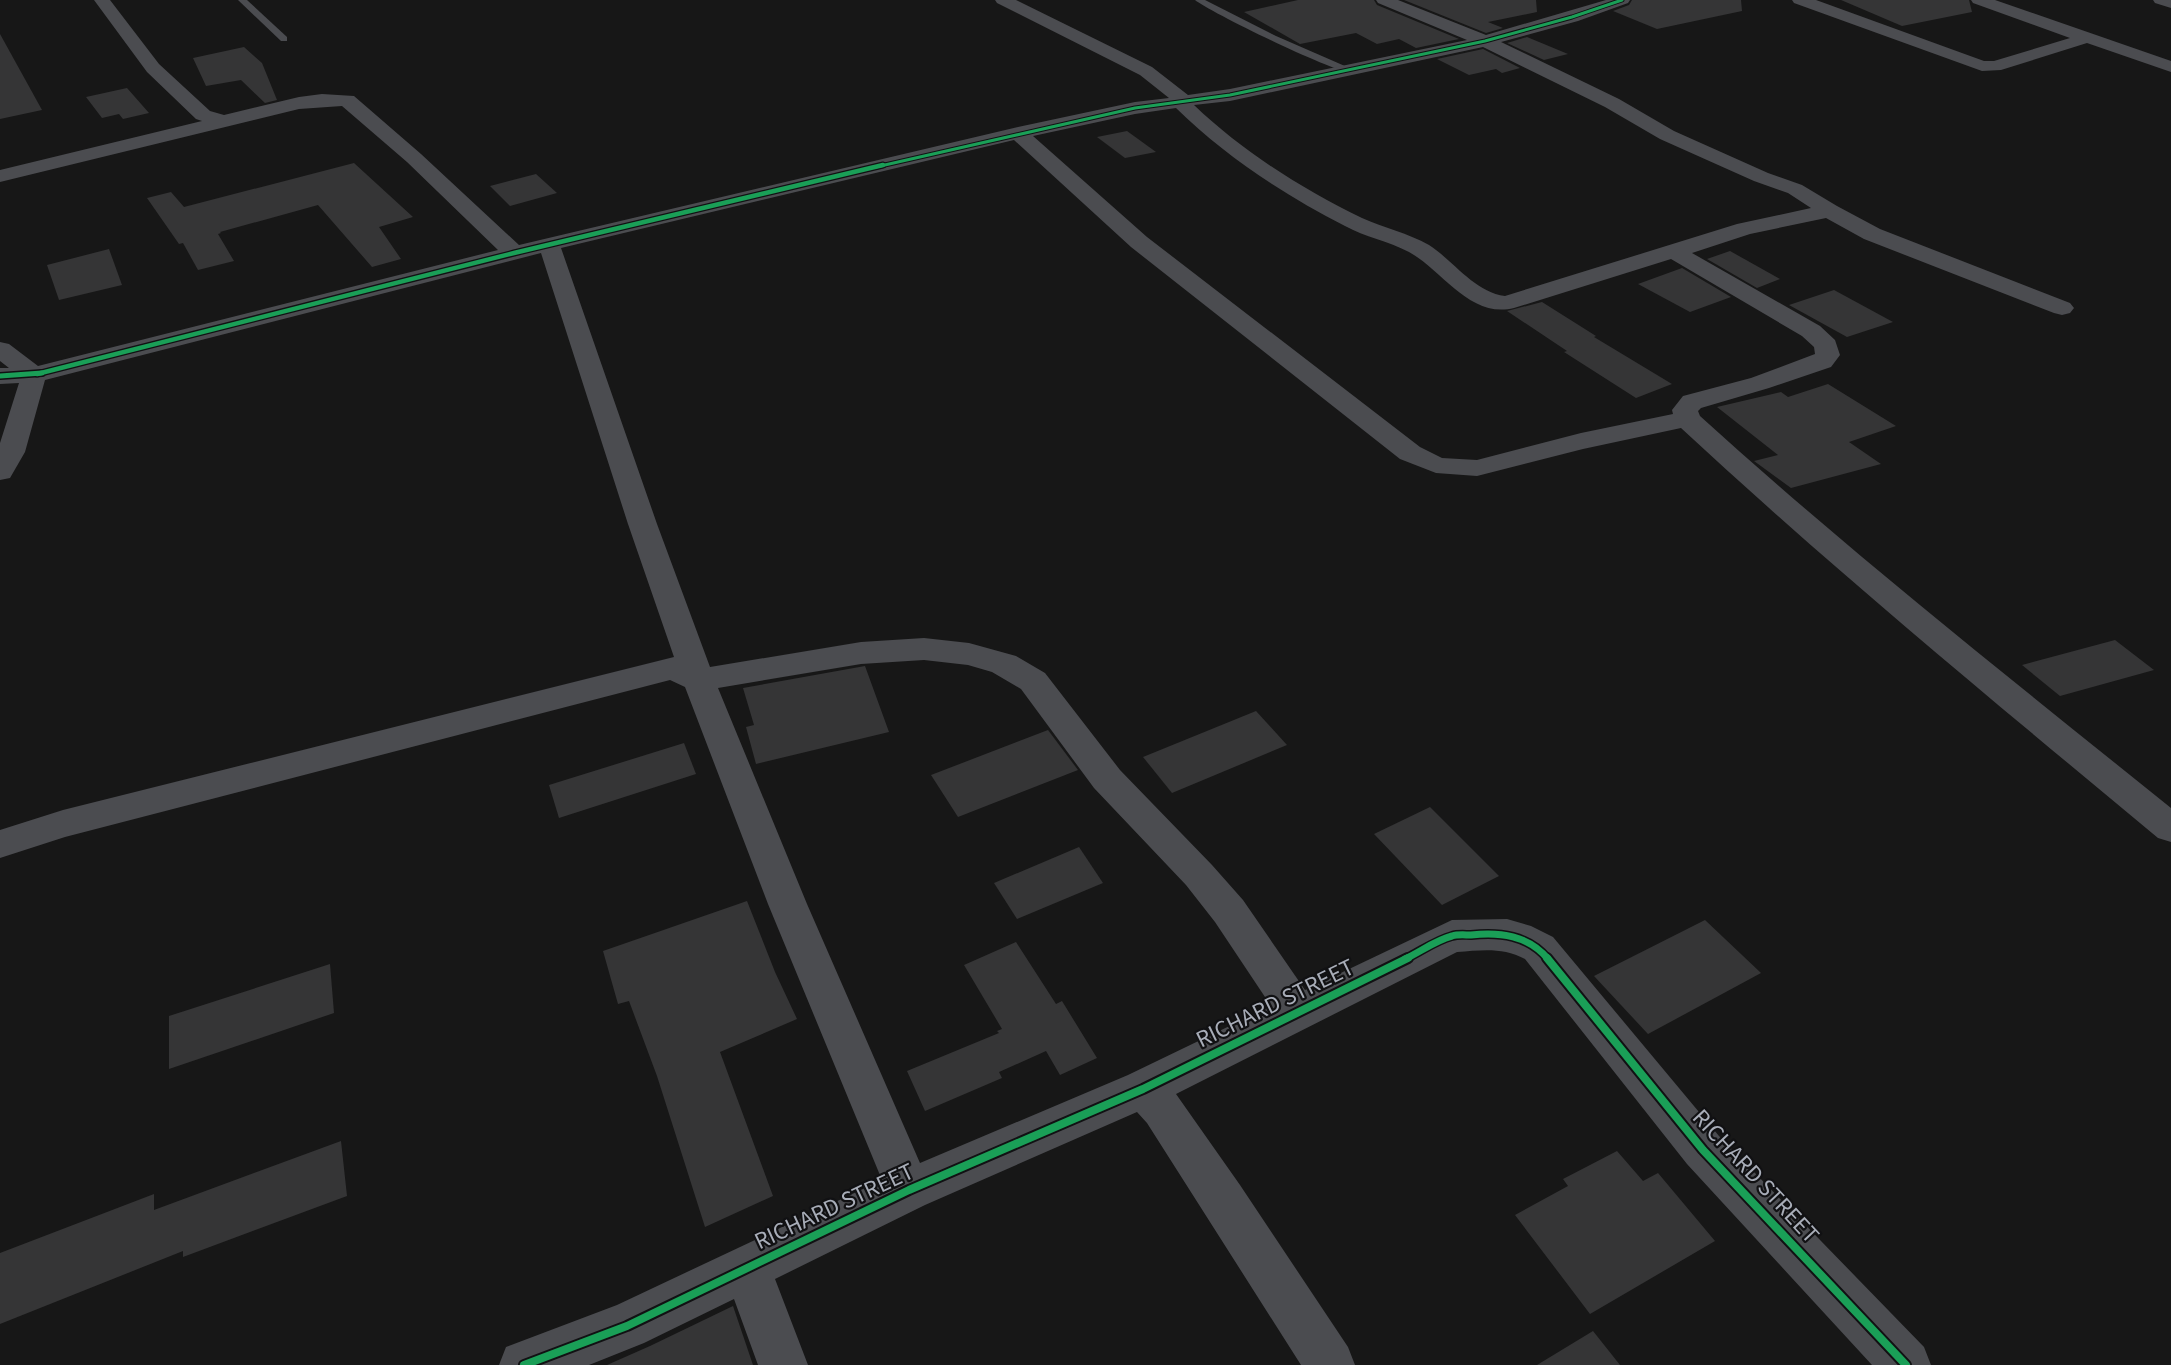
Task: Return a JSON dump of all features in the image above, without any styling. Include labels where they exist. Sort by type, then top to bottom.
[{"type":"street","points":[[102,0],[153,68],[171,87],[203,115],[224,121]]},
{"type":"street","points":[[1003,0],[1146,71],[1182,101],[1206,128],[1263,171],[1358,224],[1395,236],[1424,251],[1466,285],[1492,302],[1506,303],[1745,229],[1829,211]]},
{"type":"street","points":[[1384,0],[1485,41],[1612,103],[1667,135],[1761,177],[1795,189],[1829,211],[1872,234],[2062,308]]},
{"type":"street","points":[[0,376],[34,375],[514,253],[1018,133],[1135,108],[1230,95],[1485,41],[1572,17],[1622,0]]},
{"type":"street","points":[[1800,0],[1982,66],[1995,66],[2087,38]]},
{"type":"street","points":[[1979,0],[2171,67]]},
{"type":"street","points":[[2161,0],[2171,3]]},
{"type":"street","points":[[0,176],[299,103],[346,100],[414,158],[514,253]]},
{"type":"street","points":[[1018,133],[1139,242],[1410,453],[1436,465],[1477,468],[1581,441],[1687,419]]},
{"type":"street","points":[[549,245],[699,680],[833,1016],[909,1190]]},
{"type":"street","points":[[1675,252],[1811,331],[1827,345],[1828,355],[1822,362],[1760,383],[1692,402],[1685,410],[1687,419],[1758,484],[1964,659],[2171,828]]},
{"type":"street","points":[[0,351],[34,375]]},
{"type":"street","points":[[0,472],[11,452],[34,375]]},
{"type":"street","points":[[0,844],[63,824],[673,668],[699,680],[861,653],[924,649],[969,654],[1004,664],[1033,681],[1107,779],[1199,875],[1229,911],[1297,1012]]},
{"type":"street","name":"RICHARD STREET","points":[[524,1365],[627,1326],[909,1190],[1143,1089],[1452,936],[1495,933],[1520,937],[1539,948],[1703,1150],[1837,1289],[1906,1365]]},
{"type":"street","points":[[1143,1089],[1161,1109],[1224,1200],[1330,1365]]},
{"type":"street","points":[[747,1268],[783,1365]]},
{"type":"lane","points":[[242,0],[284,39]]},
{"type":"lane","points":[[1198,0],[1274,39],[1350,70]]},
{"type":"building","points":[[1298,0],[1374,0],[1377,5],[1459,39],[1416,48],[1399,39],[1377,44],[1356,33],[1300,44],[1244,12]]},
{"type":"building","points":[[1404,0],[1536,0],[1537,12],[1488,22],[1503,28],[1486,33]]},
{"type":"building","points":[[1632,0],[1741,0],[1742,11],[1657,29],[1613,11],[1629,5]]},
{"type":"building","points":[[1841,0],[1969,0],[1972,12],[1902,26]]},
{"type":"building","points":[[0,34],[42,110],[0,119]]},
{"type":"building","points":[[1527,37],[1568,54],[1544,60],[1507,43]]},
{"type":"building","points":[[244,47],[262,63],[277,100],[265,103],[241,80],[206,86],[193,58]]},
{"type":"building","points":[[1483,49],[1520,68],[1502,73],[1496,69],[1469,75],[1437,59]]},
{"type":"building","points":[[127,88],[149,113],[123,119],[119,114],[102,118],[86,97]]},
{"type":"building","points":[[1127,131],[1156,152],[1125,158],[1097,137]]},
{"type":"building","points":[[354,163],[413,217],[379,227],[401,259],[372,267],[318,205],[220,232],[218,234],[234,261],[198,270],[183,243],[179,244],[147,198],[171,192],[184,207]]},
{"type":"building","points":[[536,174],[557,193],[510,206],[490,186]]},
{"type":"building","points":[[109,249],[122,285],[59,300],[47,265]]},
{"type":"building","points":[[1730,251],[1780,279],[1757,288],[1707,259]]},
{"type":"building","points":[[1682,268],[1731,297],[1690,312],[1638,284]]},
{"type":"building","points":[[1834,290],[1893,322],[1847,337],[1789,305]]},
{"type":"building","points":[[1542,302],[1596,336],[1594,337],[1672,384],[1636,398],[1564,352],[1567,351],[1507,311]]},
{"type":"building","points":[[1828,384],[1896,426],[1849,442],[1881,464],[1791,488],[1754,461],[1778,455],[1717,407],[1781,392],[1788,397]]},
{"type":"building","points":[[2115,640],[2154,670],[2060,696],[2022,665]]},
{"type":"building","points":[[865,666],[889,732],[756,764],[746,727],[754,725],[743,688]]},
{"type":"building","points":[[1256,711],[1287,745],[1172,793],[1143,757]]},
{"type":"building","points":[[1048,730],[1078,770],[958,817],[931,775]]},
{"type":"building","points":[[684,743],[696,774],[559,818],[549,785]]},
{"type":"building","points":[[1430,807],[1499,876],[1442,905],[1374,834]]},
{"type":"building","points":[[1079,847],[1103,883],[1017,919],[994,883]]},
{"type":"building","points":[[747,901],[775,972],[797,1019],[720,1052],[773,1196],[705,1227],[657,1076],[629,1001],[618,1004],[603,951]]},
{"type":"building","points":[[1705,920],[1761,973],[1648,1034],[1594,976]]},
{"type":"building","points":[[1016,942],[1056,1004],[1062,1001],[1097,1058],[1060,1075],[1046,1051],[999,1072],[1002,1078],[925,1111],[907,1071],[999,1033],[997,1031],[1002,1029],[964,965]]},
{"type":"building","points":[[330,964],[334,1013],[169,1069],[169,1016]]},
{"type":"building","points":[[341,1141],[347,1196],[183,1257],[183,1251],[0,1324],[0,1253],[154,1194],[154,1210]]},
{"type":"building","points":[[1617,1151],[1643,1181],[1658,1173],[1715,1241],[1590,1314],[1515,1215],[1568,1186],[1563,1179]]},
{"type":"building","points":[[733,1306],[753,1365],[607,1365],[650,1346]]},
{"type":"building","points":[[1593,1331],[1620,1365],[1537,1365]]},
{"type":"cycle path","points":[[0,376],[34,375],[514,253],[1018,133],[1135,108],[1230,95],[1485,41],[1572,17],[1622,0]]},
{"type":"cycle path","points":[[524,1365],[627,1326],[909,1190],[1143,1089],[1452,936],[1487,934],[1517,937],[1539,948],[1703,1150],[1906,1365]]}]
